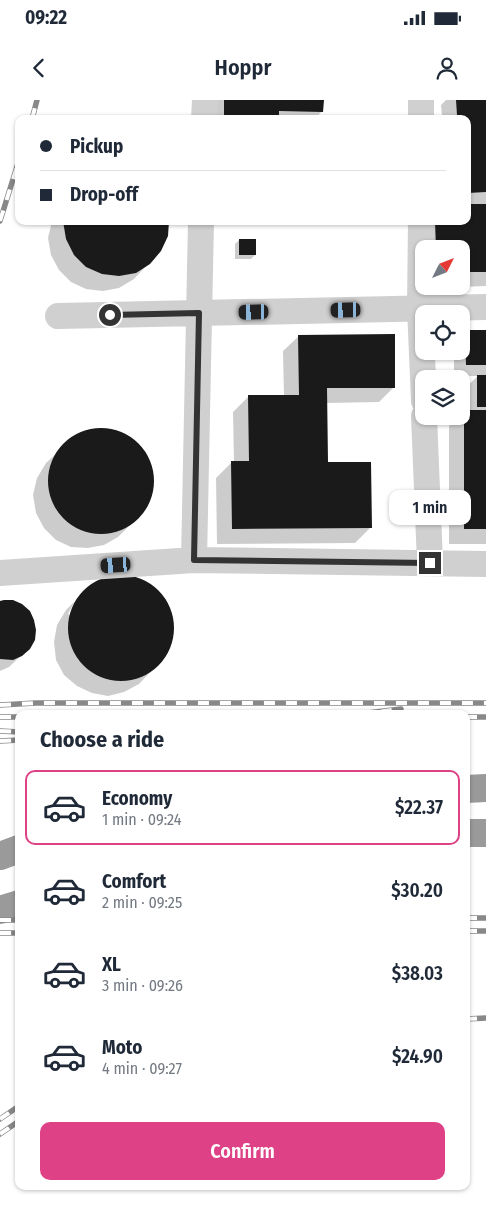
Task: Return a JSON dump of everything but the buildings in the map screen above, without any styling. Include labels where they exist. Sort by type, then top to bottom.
[{"type":"highway","points":[[470,788],[486,788]]},
{"type":"highway","points":[[470,833],[486,833]]},
{"type":"highway","points":[[0,856],[15,850]]},
{"type":"highway","points":[[0,910],[15,905]]},
{"type":"lane","points":[[204,100],[204,115]]},
{"type":"lane","points":[[421,100],[421,115]]},
{"type":"lane","points":[[194,560],[201,225]]},
{"type":"lane","points":[[420,305],[421,225]]},
{"type":"lane","points":[[470,307],[486,307]]},
{"type":"lane","points":[[58,316],[415,308]]},
{"type":"lane","points":[[424,425],[430,563]]},
{"type":"lane","points":[[0,573],[194,560],[486,564]]},
{"type":"railway","points":[[33,115],[37,100]]},
{"type":"railway","points":[[0,221],[15,173]]},
{"type":"railway","points":[[0,705],[36,703],[486,703]]},
{"type":"railway","points":[[393,710],[401,709]]},
{"type":"railway","points":[[0,717],[15,717]]},
{"type":"railway","points":[[470,717],[486,717]]},
{"type":"railway","points":[[0,731],[15,732]]},
{"type":"railway","points":[[0,741],[15,740]]},
{"type":"railway","points":[[470,918],[486,918]]},
{"type":"railway","points":[[0,920],[15,920]]},
{"type":"railway","points":[[470,931],[486,931]]},
{"type":"railway","points":[[0,933],[15,933]]},
{"type":"railway","points":[[470,1019],[486,1018]]},
{"type":"railway","points":[[0,1119],[15,1109]]},
{"type":"railway","points":[[0,1134],[15,1124]]},
{"type":"route","points":[[110,315],[199,313],[194,560],[430,563]]}]
